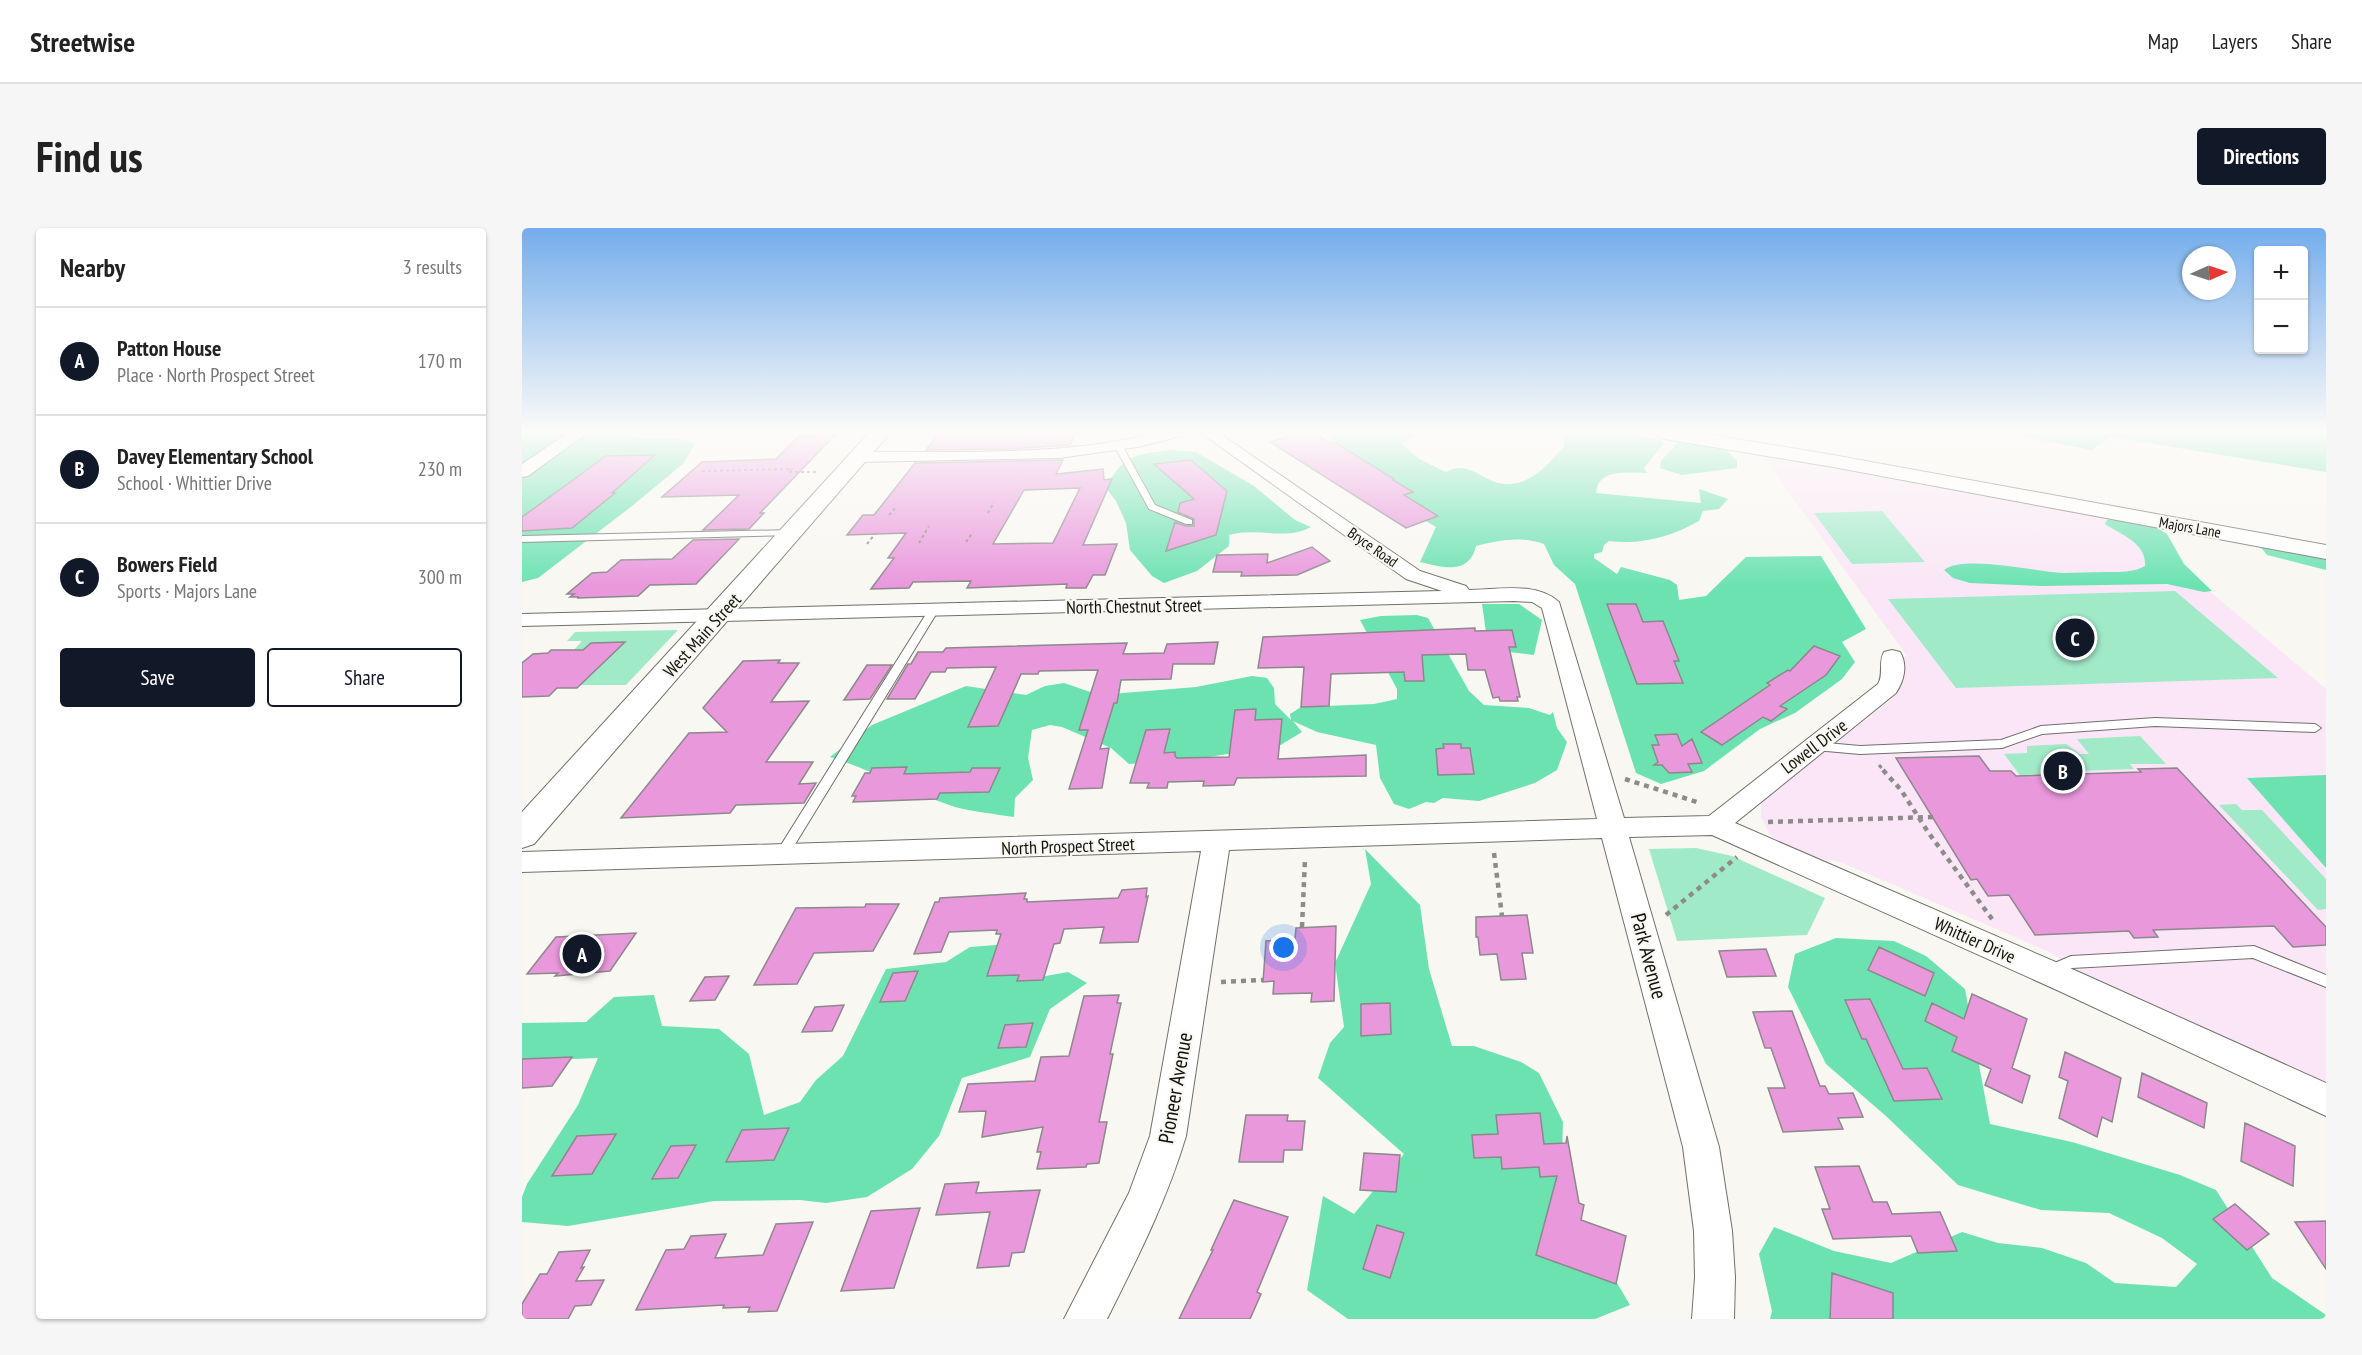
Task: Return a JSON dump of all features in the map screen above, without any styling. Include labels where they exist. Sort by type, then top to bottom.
[{"type":"main road","name":"West Main Street","points":[[522,836],[836,484]]},
{"type":"street","name":"Bryce Road","points":[[1282,484],[1413,575],[1444,586],[1489,596]]},
{"type":"street","name":"Majors Lane","points":[[1957,484],[2326,552]]},
{"type":"street","points":[[1398,599],[1415,592],[1418,587],[1413,575]]},
{"type":"street","name":"North Chestnut Street","points":[[522,620],[1489,596],[1537,597],[1547,600]]},
{"type":"street","name":"Park Avenue","points":[[1547,600],[1552,606],[1701,1147],[1713,1231],[1715,1277],[1713,1319]]},
{"type":"street","name":"Lowell Drive","points":[[1715,825],[1888,688],[1893,678],[1892,657]]},
{"type":"street","name":"Whittier Drive","points":[[1614,828],[1715,825],[2048,972],[2326,1100]]},
{"type":"street","name":"North Prospect Street","points":[[522,862],[781,856],[1614,828]]},
{"type":"street","name":"Pioneer Avenue","points":[[1085,1319],[1157,1176],[1168,1136],[1217,841]]},
{"type":"lane","points":[[1139,484],[1152,507],[1189,522]]},
{"type":"lane","points":[[522,539],[791,533]]},
{"type":"lane","points":[[781,856],[933,611]]},
{"type":"lane","points":[[1814,746],[1860,750],[2002,744],[2041,730],[2155,722],[2314,728]]},
{"type":"lane","points":[[2048,972],[2071,962],[2254,952],[2326,981]]},
{"type":"path","points":[[988,513],[994,502]]},
{"type":"path","points":[[889,515],[896,507]]},
{"type":"path","points":[[919,543],[929,526]]},
{"type":"path","points":[[966,542],[973,532]]},
{"type":"path","points":[[867,544],[875,534]]},
{"type":"path","points":[[1879,765],[1901,790],[1997,926]]},
{"type":"path","points":[[1625,779],[1697,802]]},
{"type":"path","points":[[1768,822],[1933,818]]},
{"type":"path","points":[[1666,915],[1746,849]]},
{"type":"path","points":[[1494,852],[1502,916]]},
{"type":"path","points":[[1302,927],[1305,859]]},
{"type":"path","points":[[1221,982],[1263,980]]},
{"type":"shaded area","points":[[1783,484],[1940,484],[2121,517],[2326,689],[2326,788],[2259,791],[2326,868],[2326,1082],[2086,979],[2052,953],[1843,863],[1813,859],[1786,848],[1769,833],[1761,817],[1761,801],[1891,700],[1904,678],[1904,668],[1900,657],[1907,656]]},
{"type":"green space","points":[[522,484],[659,484],[538,578],[522,582]]},
{"type":"green space","points":[[1108,484],[1250,484],[1295,520],[1311,527],[1281,534],[1250,532],[1229,535],[1229,546],[1197,571],[1164,583],[1152,576],[1130,550],[1126,523],[1116,501],[1106,488]]},
{"type":"green space","points":[[1364,484],[1599,484],[1596,493],[1701,503],[1699,489],[1728,499],[1719,509],[1703,511],[1699,521],[1656,539],[1633,542],[1609,541],[1604,545],[1602,552],[1594,554],[1594,558],[1617,574],[1621,567],[1670,580],[1677,585],[1679,600],[1706,596],[1746,557],[1821,556],[1866,629],[1842,642],[1855,662],[1842,679],[1795,713],[1760,729],[1704,771],[1661,784],[1636,773],[1575,584],[1554,565],[1544,544],[1518,540],[1476,546],[1472,556],[1461,566],[1446,567],[1420,562],[1436,527]]},
{"type":"green space","points":[[1882,511],[1925,562],[1852,564],[1814,513]]},
{"type":"green space","points":[[2119,519],[2153,525],[2167,534],[2184,564],[2212,591],[2204,592],[2167,584],[2041,586],[1970,583],[1953,578],[1944,570],[1954,565],[1983,564],[2063,573],[2136,570],[2145,566],[2142,551],[2132,540],[2105,524],[2107,520]]},
{"type":"green space","points":[[2259,545],[2326,556],[2326,570],[2267,555]]},
{"type":"green space","points":[[2175,591],[2278,678],[1956,688],[1888,599]]},
{"type":"green space","points":[[1482,604],[1519,604],[1542,620],[1534,655],[1509,652],[1489,653]]},
{"type":"green space","points":[[1417,615],[1428,618],[1469,691],[1484,705],[1529,708],[1550,715],[1553,712],[1557,728],[1567,742],[1557,770],[1535,783],[1479,801],[1443,798],[1434,803],[1426,802],[1409,809],[1394,804],[1380,778],[1376,745],[1317,732],[1293,721],[1302,732],[1279,746],[1196,759],[1129,764],[1111,748],[1062,727],[1050,725],[1032,730],[1028,758],[1033,780],[1015,798],[1014,817],[955,807],[830,757],[872,725],[966,686],[1026,695],[1045,686],[1064,683],[1099,695],[1196,687],[1252,676],[1267,678],[1274,688],[1275,704],[1291,720],[1290,714],[1301,707],[1374,704],[1397,699],[1397,689],[1360,620],[1381,616]]},
{"type":"green space","points":[[678,630],[626,685],[580,685],[624,642],[591,643],[579,653],[574,650],[582,641],[567,641],[575,632]]},
{"type":"green space","points":[[2140,736],[2166,764],[2130,764],[2134,769],[2051,772],[2058,781],[2025,782],[2004,754],[2027,753],[2027,746],[2066,744],[2080,754],[2089,754],[2077,739]]},
{"type":"green space","points":[[2326,775],[2326,868],[2247,778]]},
{"type":"green space","points":[[2236,804],[2242,810],[2262,810],[2326,879],[2326,909],[2318,910],[2219,805]]},
{"type":"green space","points":[[1696,848],[1732,856],[1825,898],[1807,935],[1677,941],[1649,849]]},
{"type":"green space","points":[[1365,849],[1420,905],[1429,969],[1452,1046],[1474,1046],[1521,1062],[1539,1073],[1563,1122],[1561,1188],[1630,1305],[1595,1319],[1348,1319],[1307,1290],[1323,1196],[1354,1214],[1404,1154],[1318,1078],[1330,1043],[1344,1027],[1335,963],[1371,884]]},
{"type":"green space","points":[[1836,938],[1894,941],[1926,956],[1965,989],[1990,1124],[2072,1142],[2180,1175],[2216,1190],[2272,1278],[2326,1315],[2326,1319],[1770,1319],[1772,1311],[1759,1254],[1774,1227],[1834,1251],[1891,1263],[1962,1232],[1998,1243],[2042,1248],[2086,1263],[2115,1283],[2176,1287],[2197,1264],[2162,1238],[2109,1213],[2041,1210],[1958,1185],[1887,1117],[1826,1064],[1788,987],[1795,954]]},
{"type":"green space","points":[[1032,942],[1018,981],[1068,972],[1087,983],[1050,1009],[1030,1057],[962,1078],[939,1136],[912,1169],[867,1197],[826,1203],[800,1200],[714,1201],[568,1226],[522,1222],[522,1197],[527,1184],[578,1105],[598,1058],[522,1061],[522,1023],[586,1022],[614,997],[654,995],[662,1026],[719,1029],[749,1054],[764,1115],[800,1102],[816,1080],[843,1056],[886,969],[946,962],[970,947]]},
{"type":"building","points":[[568,484],[622,484],[612,493],[615,493],[572,528],[522,531],[522,517]]},
{"type":"building","points":[[677,484],[788,484],[760,513],[764,513],[749,529],[703,530],[739,495],[662,497]]},
{"type":"building","points":[[899,484],[1110,484],[1083,545],[1117,544],[1105,575],[1093,575],[1086,588],[1066,588],[1067,584],[967,588],[971,581],[913,582],[909,588],[871,589],[894,558],[888,558],[906,533],[847,535],[863,515],[874,515]],"holes":[[[1080,488],[1053,543],[993,544],[1024,490]]]},
{"type":"building","points":[[1177,484],[1219,484],[1227,491],[1216,535],[1166,551],[1175,522],[1185,526],[1194,526],[1194,519],[1178,512],[1180,503],[1194,499]]},
{"type":"building","points":[[1336,484],[1400,484],[1413,492],[1404,495],[1438,516],[1406,528]]},
{"type":"building","points":[[739,539],[696,584],[650,585],[638,596],[577,598],[579,597],[570,597],[574,594],[567,594],[592,573],[607,572],[621,560],[672,559],[693,540]]},
{"type":"building","points":[[1312,547],[1330,561],[1297,575],[1241,576],[1242,572],[1213,572],[1217,555],[1268,554],[1267,563]]},
{"type":"building","points":[[1607,604],[1636,604],[1643,622],[1663,621],[1679,661],[1674,661],[1683,683],[1637,684]]},
{"type":"building","points":[[1475,628],[1475,631],[1512,630],[1516,647],[1509,647],[1520,697],[1517,697],[1518,701],[1500,701],[1499,697],[1493,698],[1485,670],[1468,670],[1466,654],[1422,655],[1424,681],[1405,681],[1404,672],[1331,674],[1329,706],[1301,707],[1304,667],[1258,668],[1263,637]]},
{"type":"building","points":[[625,642],[577,688],[557,688],[549,696],[522,697],[522,663],[533,654],[548,653],[551,650],[583,650],[591,643]]},
{"type":"building","points":[[1218,642],[1214,664],[1173,664],[1171,679],[1121,680],[1117,703],[1114,703],[1100,749],[1109,748],[1102,788],[1069,789],[1088,730],[1079,730],[1098,670],[1039,671],[1038,674],[1021,674],[998,726],[968,727],[996,667],[947,668],[945,672],[931,672],[915,699],[887,699],[918,652],[943,652],[946,648],[1127,643],[1123,654],[1164,653],[1167,644]]},
{"type":"building","points":[[1814,646],[1840,656],[1826,675],[1780,706],[1787,709],[1771,721],[1763,717],[1722,745],[1701,732],[1770,685],[1767,683],[1788,670],[1790,671]]},
{"type":"building","points":[[780,660],[778,663],[799,663],[771,702],[809,701],[766,762],[813,762],[799,784],[816,783],[804,803],[736,805],[730,813],[621,818],[689,733],[727,732],[703,708],[743,661]]},
{"type":"building","points":[[867,665],[892,665],[870,699],[844,700]]},
{"type":"building","points":[[1256,709],[1255,720],[1282,719],[1278,759],[1366,755],[1366,776],[1237,778],[1234,785],[1203,786],[1204,781],[1168,782],[1167,788],[1147,788],[1149,783],[1130,783],[1146,730],[1170,729],[1164,753],[1175,752],[1177,758],[1229,757],[1235,710]]},
{"type":"building","points":[[1677,734],[1682,746],[1692,739],[1702,763],[1688,764],[1692,772],[1669,773],[1662,765],[1654,765],[1658,762],[1652,745],[1659,745],[1655,735]]},
{"type":"building","points":[[1443,744],[1461,744],[1461,748],[1470,748],[1474,774],[1438,775],[1436,749],[1444,748]]},
{"type":"building","points":[[1979,756],[1990,771],[2011,771],[2016,776],[2141,772],[2138,769],[2177,768],[2326,927],[2326,945],[2293,947],[2274,926],[2153,930],[2158,937],[2134,938],[2129,931],[2035,935],[2009,895],[1988,896],[1977,879],[1971,880],[1896,758]]},
{"type":"building","points":[[907,767],[904,774],[970,772],[972,768],[1000,768],[989,792],[940,793],[937,799],[853,802],[856,796],[852,796],[865,773],[870,773],[872,768]]},
{"type":"building","points":[[1147,888],[1146,897],[1148,896],[1138,942],[1100,943],[1104,927],[1064,929],[1060,943],[1054,944],[1043,980],[1017,981],[1019,975],[987,976],[1001,934],[996,934],[997,930],[949,932],[941,952],[914,954],[935,902],[939,902],[940,898],[1026,893],[1024,899],[1027,899],[1027,902],[1118,898],[1122,890]]},
{"type":"building","points":[[866,904],[899,904],[873,951],[814,953],[797,984],[754,985],[796,908],[865,907]]},
{"type":"building","points":[[1527,915],[1533,953],[1522,953],[1526,979],[1501,980],[1497,954],[1480,955],[1478,937],[1476,937],[1476,917]]},
{"type":"building","points":[[1336,926],[1334,1001],[1311,1002],[1312,993],[1273,994],[1274,981],[1263,982],[1266,941],[1295,939],[1296,928]]},
{"type":"building","points":[[636,933],[610,971],[555,976],[558,973],[527,974],[556,937]]},
{"type":"building","points":[[1879,947],[1934,973],[1925,996],[1868,970]]},
{"type":"building","points":[[1766,949],[1776,976],[1727,977],[1719,951]]},
{"type":"building","points":[[918,971],[905,1001],[880,1002],[893,973]]},
{"type":"building","points":[[729,976],[715,1000],[690,1001],[705,977]]},
{"type":"building","points":[[1972,994],[2027,1019],[2012,1068],[2030,1076],[2022,1103],[1985,1085],[1991,1069],[1952,1051],[1957,1037],[1925,1021],[1932,1003],[1964,1019]]},
{"type":"building","points":[[1119,995],[1117,1003],[1121,1003],[1110,1054],[1113,1054],[1099,1122],[1107,1122],[1099,1163],[1087,1164],[1086,1167],[1037,1169],[1041,1152],[1037,1152],[1043,1127],[982,1137],[986,1111],[959,1112],[968,1084],[1035,1081],[1041,1057],[1069,1056],[1084,996]]},
{"type":"building","points":[[1870,999],[1903,1069],[1927,1068],[1942,1099],[1894,1101],[1866,1039],[1862,1039],[1845,1000]]},
{"type":"building","points":[[1390,1003],[1391,1034],[1361,1036],[1361,1004]]},
{"type":"building","points":[[844,1005],[832,1031],[802,1032],[815,1007]]},
{"type":"building","points":[[1792,1011],[1820,1086],[1825,1086],[1829,1094],[1853,1093],[1863,1117],[1838,1118],[1843,1129],[1783,1132],[1768,1088],[1785,1088],[1771,1048],[1765,1048],[1753,1012]]},
{"type":"building","points":[[1033,1023],[1026,1047],[998,1048],[1005,1025]]},
{"type":"building","points":[[2065,1052],[2121,1078],[2112,1122],[2102,1117],[2097,1137],[2059,1118],[2068,1081],[2059,1077]]},
{"type":"building","points":[[572,1057],[552,1086],[522,1088],[522,1059]]},
{"type":"building","points":[[2142,1073],[2207,1103],[2204,1128],[2138,1097]]},
{"type":"building","points":[[1540,1113],[1544,1144],[1566,1143],[1567,1136],[1579,1203],[1584,1205],[1581,1220],[1626,1236],[1616,1284],[1536,1255],[1557,1176],[1540,1177],[1539,1167],[1502,1169],[1501,1157],[1474,1158],[1472,1135],[1498,1134],[1496,1115]]},
{"type":"building","points":[[1246,1115],[1288,1115],[1287,1121],[1305,1121],[1302,1150],[1284,1150],[1283,1162],[1239,1162]]},
{"type":"building","points":[[2245,1123],[2295,1146],[2293,1186],[2241,1161]]},
{"type":"building","points":[[789,1128],[774,1160],[726,1162],[742,1130]]},
{"type":"building","points":[[616,1134],[592,1174],[552,1176],[577,1136]]},
{"type":"building","points":[[696,1145],[678,1178],[652,1179],[671,1146]]},
{"type":"building","points":[[1364,1153],[1400,1155],[1396,1192],[1360,1190]]},
{"type":"building","points":[[1859,1166],[1873,1202],[1887,1202],[1892,1214],[1940,1212],[1957,1251],[1918,1253],[1911,1236],[1833,1239],[1822,1209],[1830,1209],[1815,1167]]},
{"type":"building","points":[[979,1182],[976,1193],[1040,1190],[1024,1252],[1012,1253],[1009,1266],[977,1268],[990,1212],[936,1215],[945,1184]]},
{"type":"building","points":[[1234,1200],[1288,1217],[1257,1292],[1261,1294],[1250,1319],[1179,1319],[1213,1250],[1211,1250]]},
{"type":"building","points":[[2235,1204],[2269,1234],[2247,1250],[2213,1219]]},
{"type":"building","points":[[920,1208],[894,1288],[841,1291],[871,1211]]},
{"type":"building","points":[[2326,1221],[2326,1269],[2295,1222]]},
{"type":"building","points":[[813,1222],[777,1311],[748,1312],[750,1307],[723,1308],[724,1305],[636,1310],[666,1250],[684,1249],[691,1236],[726,1234],[715,1258],[763,1255],[776,1224]]},
{"type":"building","points":[[1377,1225],[1404,1233],[1390,1278],[1363,1269]]},
{"type":"building","points":[[590,1250],[576,1281],[604,1280],[591,1305],[575,1306],[568,1319],[522,1319],[522,1304],[540,1274],[547,1274],[559,1252]]},
{"type":"building","points":[[1832,1273],[1893,1293],[1893,1319],[1830,1319]]},
{"type":"place","name":"Bowers Field","points":[[2075,638]]},
{"type":"place","name":"Davey Elementary School","points":[[2063,771]]},
{"type":"place","name":"Patton House","points":[[582,954]]}]
